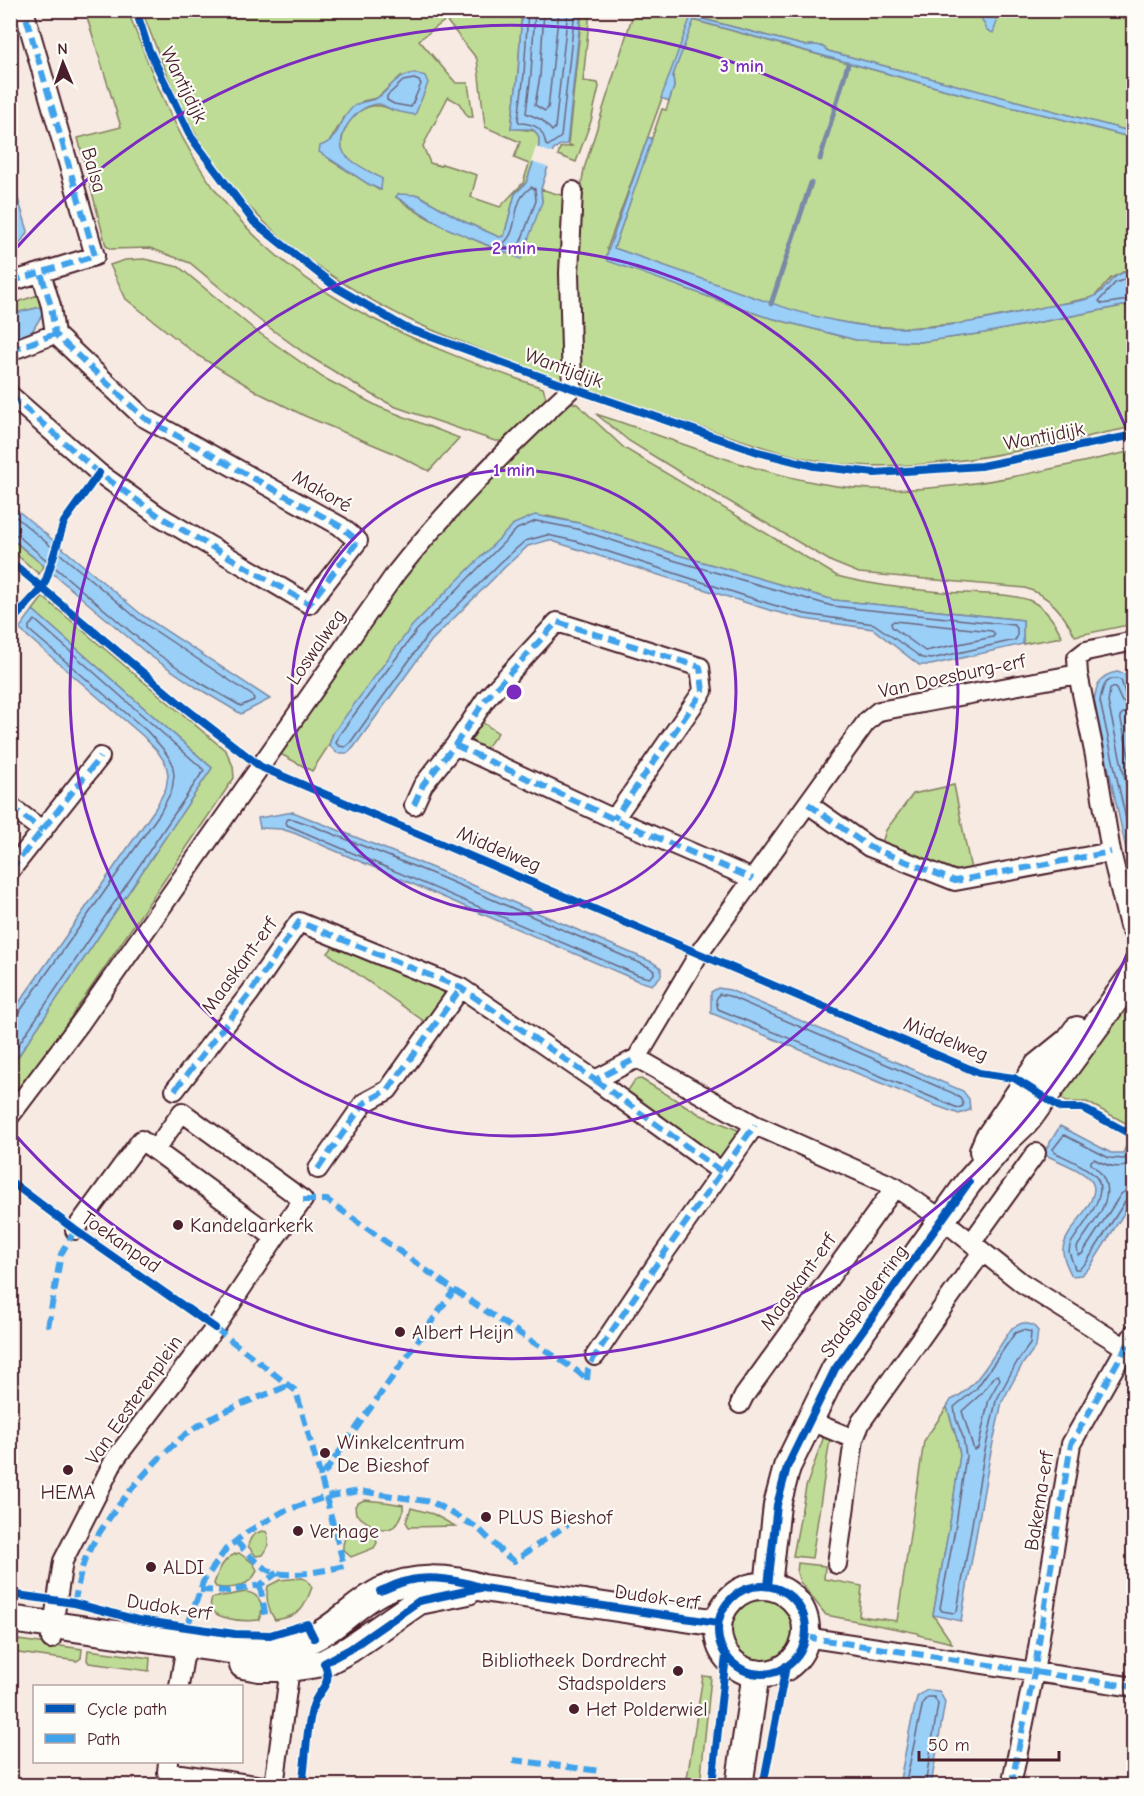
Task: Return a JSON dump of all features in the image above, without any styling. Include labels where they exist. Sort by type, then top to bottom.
[{"type":"street","name":"Balsa","points":[[10,282],[95,256],[24,10]]},
{"type":"street","name":"Loswalweg","points":[[10,1116],[87,1013],[396,573],[417,546],[501,454],[572,388],[569,273],[573,191]]},
{"type":"street","points":[[10,351],[55,334],[51,306],[41,273]]},
{"type":"street","name":"Makoré","points":[[10,395],[99,473],[159,516],[309,604],[358,541],[340,526],[143,417],[55,334]]},
{"type":"street","points":[[414,805],[423,785],[486,699],[557,622],[700,667],[703,691],[614,819]]},
{"type":"street","name":"Van Doesburg-erf","points":[[638,1058],[700,952],[867,721],[879,711],[1078,666],[1086,651],[1134,641]]},
{"type":"street","points":[[1078,666],[1111,852],[1128,926],[1134,934]]},
{"type":"street","points":[[454,745],[614,819],[753,879]]},
{"type":"street","points":[[10,871],[100,757]]},
{"type":"street","points":[[808,804],[869,847],[955,881],[1111,852]]},
{"type":"street","points":[[10,806],[43,831]]},
{"type":"street","name":"Maaskant-erf","points":[[175,1090],[250,993],[299,922],[461,988],[595,1080],[722,1172]]},
{"type":"street","name":"Stadspolderring","points":[[768,1586],[777,1505],[787,1467],[835,1369],[969,1182],[988,1139],[1038,1066],[1069,1041],[1110,984],[1134,972]]},
{"type":"street","points":[[318,1169],[364,1103],[388,1089],[461,988]]},
{"type":"street","points":[[595,1080],[638,1058],[755,1125],[895,1187],[943,1220]]},
{"type":"street","name":"Van Eesterenplein","points":[[53,1622],[63,1561],[115,1459],[214,1328],[303,1200],[182,1112],[148,1145]]},
{"type":"street","points":[[595,1356],[755,1125]]},
{"type":"street","points":[[75,1230],[148,1145],[275,1238]]},
{"type":"street","points":[[837,1564],[854,1439],[861,1422],[977,1247],[1036,1153]]},
{"type":"street","name":"Maaskant-erf","points":[[740,1404],[895,1187]]},
{"type":"street","name":"Bakema-erf","points":[[943,1220],[1022,1283],[1130,1345],[1071,1444],[1034,1673],[1011,1785]]},
{"type":"street","points":[[810,1421],[854,1439]]},
{"type":"street","name":"Dudok-erf","points":[[10,1619],[53,1622],[189,1651],[251,1653],[289,1659],[380,1592],[408,1581],[428,1579],[466,1582],[483,1588],[718,1623]]},
{"type":"street","points":[[754,1586],[768,1586],[781,1590],[797,1604],[805,1623],[805,1637],[799,1653],[786,1666],[772,1672],[756,1673],[739,1667],[726,1655],[719,1640],[718,1623],[723,1610],[736,1594],[754,1586]]},
{"type":"street","name":"Dudok-erf","points":[[10,1633],[53,1622]]},
{"type":"street","points":[[805,1637],[1134,1687]]},
{"type":"street","points":[[179,1685],[189,1651]]},
{"type":"street","points":[[274,1785],[289,1659]]},
{"type":"street","points":[[739,1785],[756,1673]]},
{"type":"street","points":[[168,1763],[167,1772],[263,1785]]},
{"type":"green space","points":[[85,11],[128,11],[169,111],[195,159],[226,204],[258,238],[293,268],[331,295],[371,318],[456,356],[543,388],[547,401],[506,441],[495,441],[396,407],[307,355],[263,323],[190,263],[150,248],[111,249],[106,246],[78,138],[121,127]]},
{"type":"green space","points":[[142,11],[522,11],[518,73],[511,128],[535,131],[539,138],[539,146],[526,183],[515,194],[504,236],[499,237],[463,221],[418,195],[396,197],[431,220],[495,249],[542,202],[541,189],[564,196],[564,378],[560,380],[551,377],[412,321],[322,270],[269,227],[223,176],[194,132],[177,98]],"holes":[[[446,20],[477,59],[485,127],[520,142],[514,158],[529,164],[523,183],[500,207],[471,197],[477,175],[442,164],[441,166],[430,163],[423,146],[448,97],[459,103],[468,117],[473,117],[468,83],[456,83],[419,40]],[[401,76],[392,110],[379,106],[368,107],[358,112],[350,120],[342,140],[345,156],[382,179],[379,190],[330,160],[329,143],[344,117],[363,101],[377,98]]]},
{"type":"green space","points":[[582,11],[590,11],[583,81],[598,83],[599,87],[591,121],[576,162],[558,155],[560,148],[572,146],[568,144]]},
{"type":"green space","points":[[634,11],[980,11],[978,12],[997,15],[995,11],[1133,11],[1133,132],[828,51],[821,46],[806,46],[692,16],[607,249],[658,278],[723,302],[763,316],[856,340],[920,342],[984,333],[1133,304],[1133,427],[983,457],[907,465],[869,466],[831,463],[767,448],[586,388],[580,381],[577,301],[576,248],[580,195],[584,169]]},
{"type":"green space","points":[[693,20],[1001,105],[1133,138],[1133,270],[1111,278],[1094,297],[967,323],[906,328],[867,326],[822,319],[771,304],[614,248],[662,109],[666,110],[674,87],[673,75]]},
{"type":"green space","points":[[144,259],[179,267],[255,330],[322,377],[379,407],[459,438],[429,471],[261,394],[197,355],[126,299],[110,265],[125,260]]},
{"type":"green space","points":[[38,295],[41,307],[11,314],[11,304]]},
{"type":"green space","points":[[569,402],[577,404],[624,448],[837,576],[902,588],[1014,596],[1038,605],[1054,622],[1062,637],[1023,644],[1023,620],[834,600],[678,555],[579,523],[547,516],[333,733],[329,745],[312,771],[273,750],[424,548]]},
{"type":"green space","points":[[596,414],[762,470],[818,483],[857,488],[897,490],[977,483],[1133,451],[1133,624],[1075,636],[1055,606],[1034,591],[1025,588],[859,573],[832,562],[686,476],[629,441]]},
{"type":"green space","points":[[10,538],[44,566],[39,574],[11,550]]},
{"type":"green space","points":[[43,597],[226,751],[233,766],[234,778],[11,1105],[11,1067],[212,768],[33,610]]},
{"type":"green space","points":[[482,722],[498,733],[484,751],[469,738]]},
{"type":"green space","points":[[954,785],[971,870],[953,872],[882,843],[886,830],[913,794]]},
{"type":"green space","points":[[336,943],[445,990],[442,1004],[428,1024],[328,953]]},
{"type":"green space","points":[[1133,987],[1133,1127],[1087,1102],[1066,1102],[1058,1094]]},
{"type":"green space","points":[[641,1079],[701,1115],[738,1130],[738,1134],[721,1159],[716,1160],[625,1095],[635,1080]]},
{"type":"green space","points":[[947,1407],[960,1455],[933,1615],[952,1643],[918,1635],[918,1633],[826,1615],[800,1582],[797,1573],[798,1563],[825,1566],[824,1579],[862,1586],[859,1616],[897,1621],[924,1441]]},
{"type":"green space","points":[[824,1436],[830,1439],[812,1558],[793,1556],[806,1487]]},
{"type":"green space","points":[[364,1500],[403,1505],[403,1514],[396,1525],[391,1528],[373,1526],[356,1514],[355,1506]]},
{"type":"green space","points":[[411,1508],[433,1514],[455,1526],[409,1527],[406,1522]]},
{"type":"green space","points":[[357,1527],[375,1535],[377,1543],[374,1548],[351,1557],[343,1550],[344,1542],[348,1534]]},
{"type":"green space","points":[[262,1531],[267,1532],[267,1547],[263,1555],[256,1556],[248,1546],[252,1536]]},
{"type":"green space","points":[[239,1553],[253,1563],[257,1570],[251,1580],[240,1586],[216,1587],[214,1584],[222,1565],[229,1557]]},
{"type":"green space","points":[[302,1578],[307,1580],[312,1587],[300,1611],[275,1620],[268,1604],[268,1586],[280,1580]]},
{"type":"green space","points":[[246,1592],[255,1595],[260,1602],[262,1610],[259,1620],[235,1620],[213,1611],[212,1598]]},
{"type":"green space","points":[[762,1595],[775,1598],[787,1605],[794,1617],[797,1630],[794,1643],[787,1655],[775,1662],[762,1665],[749,1662],[737,1655],[730,1643],[727,1630],[730,1617],[737,1605],[749,1598]]},
{"type":"green space","points":[[11,1639],[82,1649],[81,1658],[77,1661],[11,1652]]},
{"type":"green space","points":[[88,1650],[150,1658],[149,1671],[89,1663]]},
{"type":"green space","points":[[703,1676],[711,1677],[700,1785],[686,1785]]},
{"type":"water","points":[[522,11],[581,11],[567,144],[558,146],[553,151],[541,189],[542,202],[521,259],[444,227],[396,197],[398,194],[418,195],[463,221],[499,237],[504,236],[515,194],[526,183],[539,146],[539,138],[535,131],[511,129]]},
{"type":"water","points":[[978,11],[995,11],[997,22],[993,33],[987,30]]},
{"type":"water","points":[[691,16],[806,46],[821,46],[828,51],[1133,132],[1133,138],[1001,105],[694,20],[673,75],[674,87],[669,101],[661,98]]},
{"type":"water","points":[[414,73],[425,76],[428,83],[415,115],[392,110],[379,104],[371,105],[356,114],[345,129],[342,138],[344,153],[356,164],[382,179],[381,190],[319,152],[320,146],[332,139],[348,112],[355,105],[375,99],[399,78]]},
{"type":"water","points":[[648,137],[652,139],[614,248],[763,300],[809,315],[857,325],[906,328],[942,326],[1088,299],[1099,294],[1114,278],[1133,270],[1133,304],[984,333],[920,342],[856,340],[763,316],[608,261],[606,257]]},
{"type":"water","points":[[10,173],[28,231],[20,244],[11,249]]},
{"type":"water","points":[[41,307],[42,315],[31,333],[11,339],[11,314]]},
{"type":"water","points":[[10,504],[142,615],[270,699],[241,714],[149,655],[11,538]]},
{"type":"water","points":[[535,515],[579,523],[678,555],[834,600],[1023,620],[1023,644],[931,665],[919,665],[873,629],[804,619],[769,610],[549,540],[528,546],[431,641],[354,747],[348,753],[337,753],[329,745],[333,733],[412,626],[514,524]]},
{"type":"water","points":[[33,610],[212,768],[11,1067],[11,1014],[155,809],[166,788],[168,775],[166,764],[143,736],[19,629]]},
{"type":"water","points":[[1117,672],[1125,674],[1134,706],[1133,881],[1094,702],[1102,678]]},
{"type":"water","points":[[293,812],[440,871],[652,962],[661,968],[661,976],[652,985],[636,980],[294,833],[281,829],[260,828],[258,818]]},
{"type":"water","points":[[718,988],[730,990],[963,1091],[969,1099],[970,1110],[959,1114],[934,1105],[711,1013],[711,992]]},
{"type":"water","points":[[1060,1126],[1111,1153],[1123,1153],[1127,1144],[1133,1147],[1133,1199],[1090,1267],[1081,1275],[1072,1276],[1064,1259],[1065,1241],[1088,1206],[1094,1189],[1092,1182],[1083,1174],[1043,1154]]},
{"type":"water","points":[[1022,1323],[1033,1325],[1038,1331],[1036,1346],[1022,1365],[1002,1402],[990,1456],[961,1621],[933,1615],[960,1455],[947,1407],[951,1400],[969,1388],[977,1379],[1012,1328]]},
{"type":"water","points":[[927,1690],[939,1691],[945,1702],[931,1785],[899,1785],[917,1697]]},
{"type":"pier","points":[[536,147],[555,154],[551,168],[531,162]]},
{"type":"waterway","points":[[820,159],[848,64]]},
{"type":"waterway","points":[[771,304],[811,183]]},
{"type":"marked path","points":[[10,282],[95,256],[24,10]]},
{"type":"marked path","points":[[10,395],[99,473],[159,516],[309,604],[358,541],[340,526],[143,417],[55,334],[51,306],[41,273]]},
{"type":"marked path","points":[[10,351],[55,334]]},
{"type":"marked path","points":[[414,805],[423,785],[455,745],[486,699],[557,622],[700,667],[703,691],[614,819]]},
{"type":"marked path","points":[[455,745],[614,819],[753,879]]},
{"type":"marked path","points":[[10,871],[100,757]]},
{"type":"marked path","points":[[808,804],[869,847],[955,881],[1111,852]]},
{"type":"marked path","points":[[10,806],[43,831]]},
{"type":"marked path","points":[[175,1090],[250,993],[299,922],[461,988],[595,1080],[637,1058]]},
{"type":"marked path","points":[[318,1169],[364,1103],[388,1090],[461,988]]},
{"type":"marked path","points":[[595,1080],[722,1172]]},
{"type":"marked path","points":[[587,1380],[588,1369],[595,1356],[755,1125]]},
{"type":"marked path","points":[[303,1200],[327,1200],[587,1380]]},
{"type":"marked path","points":[[48,1327],[61,1254],[75,1230]]},
{"type":"marked path","points":[[215,1328],[296,1391],[321,1478],[454,1290]]},
{"type":"marked path","points":[[1011,1786],[1034,1673],[1071,1444],[1134,1333]]},
{"type":"marked path","points":[[74,1603],[83,1566],[95,1540],[118,1506],[162,1456],[189,1432],[212,1418],[288,1386]]},
{"type":"marked path","points":[[236,1541],[260,1565],[277,1573],[301,1574],[344,1566],[321,1478]]},
{"type":"marked path","points":[[189,1622],[203,1582],[226,1549],[247,1532],[284,1511],[326,1497],[359,1491],[432,1502],[478,1528],[514,1561],[568,1524]]},
{"type":"marked path","points":[[200,1590],[231,1591],[260,1585],[277,1573]]},
{"type":"marked path","points":[[260,1585],[266,1620]]},
{"type":"marked path","points":[[805,1637],[1134,1687]]},
{"type":"marked path","points":[[513,1760],[600,1771]]},
{"type":"cycle path","name":"Wantijdijk","points":[[136,10],[148,48],[191,137],[254,222],[337,288],[404,327],[758,452],[814,466],[875,473],[981,466],[1134,435]]},
{"type":"cycle path","points":[[10,623],[43,587],[64,522],[99,473]]},
{"type":"cycle path","name":"Middelweg","points":[[10,561],[185,708],[261,767],[979,1073],[1014,1078],[1061,1108],[1082,1108],[1134,1136]]},
{"type":"cycle path","name":"Toekanpad","points":[[10,1181],[75,1230],[215,1328]]},
{"type":"cycle path","points":[[768,1586],[777,1505],[787,1467],[835,1369],[969,1182]]},
{"type":"cycle path","points":[[380,1591],[416,1579],[445,1579],[483,1588],[718,1623]]},
{"type":"cycle path","points":[[762,1586],[779,1590],[793,1599],[802,1613],[806,1630],[802,1647],[793,1661],[779,1670],[762,1674],[745,1670],[731,1661],[722,1647],[718,1630],[722,1613],[731,1599],[745,1590],[762,1586]]},
{"type":"cycle path","points":[[302,1786],[307,1734],[313,1706],[327,1677],[324,1663],[350,1649],[419,1601],[480,1588]]},
{"type":"cycle path","points":[[10,1594],[74,1603],[138,1620],[235,1634],[270,1635],[307,1624],[314,1638]]},
{"type":"cycle path","points":[[712,1786],[726,1655]]},
{"type":"cycle path","points":[[763,1786],[786,1666]]},
{"type":"place","name":"Kandelaarkerk","points":[[178,1225]]},
{"type":"place","name":"Albert Heijn","points":[[400,1332]]},
{"type":"place","name":"Winkelcentrum De Bieshof","points":[[325,1453]]},
{"type":"place","name":"HEMA","points":[[68,1470]]},
{"type":"place","name":"PLUS Bieshof","points":[[486,1517]]},
{"type":"place","name":"Verhage","points":[[298,1531]]},
{"type":"place","name":"ALDI","points":[[151,1567]]},
{"type":"place","name":"Bibliotheek Dordrecht Stadspolders","points":[[678,1671]]},
{"type":"place","name":"Het Polderwiel","points":[[574,1709]]}]
